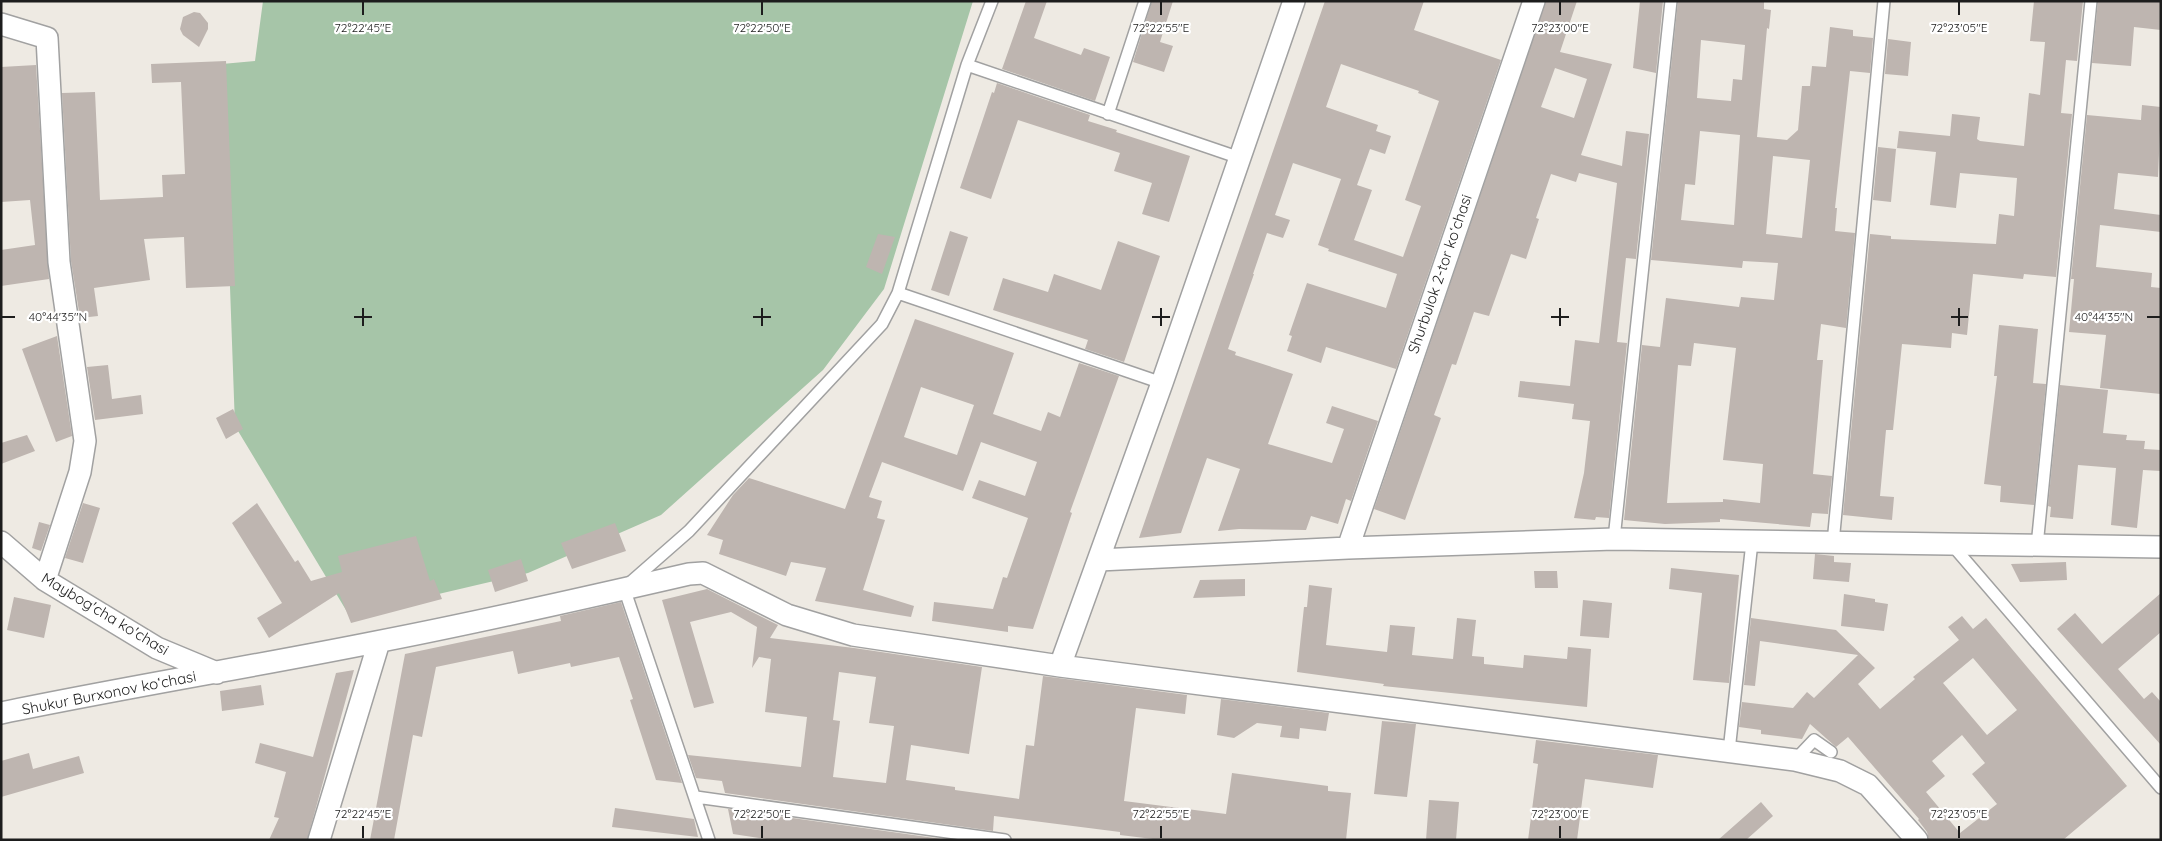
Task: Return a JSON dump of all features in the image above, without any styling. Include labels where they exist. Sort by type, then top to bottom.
[{"type":"street","points":[[1060,666],[1162,383],[1294,1]]},
{"type":"street","name":"Shurbulok 2-tor ko‘chasi","points":[[1348,548],[1534,1]]},
{"type":"street","points":[[1,24],[47,38],[59,262],[85,441],[80,472],[45,580]]},
{"type":"street","points":[[1099,560],[1348,548],[1614,539],[1954,546],[2161,547]]},
{"type":"street","name":"Maybog'cha ko'chasi","points":[[1,542],[45,580],[157,648],[217,673]]},
{"type":"street","name":"Shukur Burxonov koʻchasi","points":[[1,713],[134,685],[217,673],[379,642],[689,574],[704,573],[787,615],[853,635],[1060,666],[1729,750],[1795,760],[1840,771],[1868,785],[1917,840]]},
{"type":"street","points":[[319,840],[379,642]]},
{"type":"lane","points":[[709,840],[624,588],[689,531],[882,324],[898,293],[967,65],[992,1]]},
{"type":"lane","points":[[1108,114],[1145,1]]},
{"type":"lane","points":[[1614,539],[1671,1]]},
{"type":"lane","points":[[1833,544],[1884,1]]},
{"type":"lane","points":[[2036,546],[2091,1]]},
{"type":"lane","points":[[967,65],[1240,158]]},
{"type":"lane","points":[[898,293],[1162,383]]},
{"type":"lane","points":[[1729,750],[1752,542]]},
{"type":"lane","points":[[1954,546],[2161,788]]},
{"type":"lane","points":[[1795,760],[1814,740],[1831,752]]},
{"type":"lane","points":[[696,797],[1005,840]]},
{"type":"green space","points":[[263,1],[973,1],[884,289],[823,370],[661,515],[528,573],[349,615],[235,426],[222,64],[255,61]]},
{"type":"building","points":[[1026,1],[1047,1],[1034,38],[1081,55],[1084,48],[1110,57],[1095,101],[1002,69]]},
{"type":"building","points":[[1152,1],[1173,1],[1160,42],[1173,46],[1164,72],[1133,62]]},
{"type":"building","points":[[1325,1],[1424,1],[1414,30],[1501,60],[1396,369],[1326,347],[1321,363],[1287,351],[1292,336],[1289,335],[1307,283],[1386,308],[1397,274],[1328,251],[1329,249],[1318,245],[1341,179],[1293,163],[1275,215],[1290,220],[1283,238],[1267,233],[1228,349],[1236,352],[1235,355],[1293,374],[1268,444],[1332,463],[1344,429],[1326,423],[1332,406],[1378,421],[1351,501],[1346,499],[1338,524],[1311,516],[1306,530],[1239,529],[1218,531],[1240,469],[1207,458],[1181,533],[1139,538]],"holes":[[[1341,64],[1419,91],[1418,93],[1439,101],[1405,200],[1421,206],[1403,257],[1354,240],[1372,190],[1357,185],[1370,149],[1385,154],[1391,136],[1376,131],[1378,125],[1326,107]]]},
{"type":"building","points":[[1546,1],[1577,1],[1560,52],[1612,64],[1581,155],[1622,166],[1626,131],[1649,134],[1636,259],[1626,258],[1617,342],[1627,343],[1609,518],[1596,517],[1595,520],[1574,518],[1584,473],[1590,421],[1572,419],[1574,404],[1518,397],[1520,381],[1570,386],[1575,340],[1599,343],[1617,183],[1579,173],[1576,182],[1551,174],[1536,218],[1539,219],[1526,259],[1511,254],[1489,316],[1474,312],[1456,365],[1452,364],[1434,415],[1441,418],[1405,520],[1374,509]],"holes":[[[1555,68],[1587,79],[1574,118],[1541,107]]]},
{"type":"building","points":[[1640,1],[1663,1],[1656,73],[1633,68]]},
{"type":"building","points":[[1678,1],[1764,1],[1764,9],[1771,10],[1769,29],[1767,28],[1757,137],[1787,140],[1798,130],[1802,86],[1810,86],[1812,66],[1826,67],[1830,27],[1853,30],[1853,36],[1873,38],[1870,73],[1850,71],[1835,208],[1837,208],[1835,231],[1855,233],[1846,328],[1821,324],[1817,360],[1823,360],[1813,474],[1832,476],[1828,514],[1812,513],[1810,527],[1720,519],[1720,522],[1665,524],[1624,520],[1642,345],[1660,347],[1666,298],[1739,307],[1741,297],[1774,300],[1778,263],[1743,261],[1742,268],[1651,260]],"holes":[[[1701,40],[1745,45],[1742,80],[1733,79],[1731,101],[1697,98]],[[1700,131],[1740,135],[1734,225],[1681,220],[1685,184],[1695,185]],[[1773,156],[1810,160],[1802,238],[1766,234]],[[1694,343],[1736,348],[1723,460],[1763,464],[1760,503],[1723,499],[1723,502],[1667,503],[1678,365],[1691,366]]]},
{"type":"building","points":[[2034,1],[2083,1],[2077,61],[2066,60],[2061,113],[2072,114],[2056,277],[2024,274],[2023,279],[1973,274],[1967,335],[1952,333],[1951,348],[1902,344],[1893,430],[1886,430],[1880,496],[1894,497],[1892,520],[1843,515],[1870,234],[1891,236],[1891,239],[1996,244],[1999,214],[2014,216],[2017,178],[1960,173],[1956,208],[1930,205],[1936,152],[1897,148],[1899,131],[1950,136],[1952,114],[1980,117],[1977,139],[1980,141],[2024,146],[2029,93],[2040,95],[2045,42],[2030,41]]},
{"type":"building","points":[[2098,1],[2161,1],[2161,30],[2134,27],[2131,66],[2092,63]]},
{"type":"building","points":[[194,12],[200,13],[208,23],[208,29],[199,47],[183,35],[180,29],[183,17]]},
{"type":"building","points":[[1888,39],[1911,42],[1908,76],[1885,74]]},
{"type":"building","points":[[226,61],[235,286],[186,288],[184,237],[144,239],[150,280],[94,288],[98,316],[80,318],[71,261],[62,93],[95,92],[100,200],[163,197],[162,175],[185,174],[181,82],[152,83],[151,64]]},
{"type":"building","points":[[36,65],[49,279],[1,286],[1,250],[35,245],[30,200],[1,202],[1,67]]},
{"type":"building","points":[[997,83],[1090,115],[1088,121],[1117,130],[1116,132],[1190,156],[1169,222],[1142,214],[1152,183],[1114,171],[1120,153],[1018,120],[991,199],[960,188],[992,92],[994,93]]},
{"type":"building","points":[[2142,105],[2161,107],[2158,177],[2118,173],[2114,209],[2161,215],[2161,232],[2100,225],[2096,267],[2152,273],[2151,287],[2161,288],[2161,394],[2100,388],[2106,335],[2069,332],[2074,279],[2071,279],[2087,115],[2141,120]]},
{"type":"building","points":[[1878,147],[1896,149],[1891,202],[1873,200]]},
{"type":"building","points":[[950,231],[968,237],[949,296],[931,290]]},
{"type":"building","points":[[878,234],[895,237],[882,274],[866,267]]},
{"type":"building","points":[[1118,241],[1160,256],[1124,362],[1085,349],[1088,340],[993,310],[1003,278],[1048,292],[1054,274],[1101,290]]},
{"type":"building","points":[[915,319],[1014,353],[993,414],[1041,431],[1048,412],[1060,417],[1079,363],[1119,376],[1070,512],[1072,513],[1033,629],[1008,626],[1008,632],[932,621],[934,602],[993,609],[1003,577],[1007,578],[1028,518],[972,498],[979,480],[1025,496],[1037,462],[981,442],[963,491],[882,462],[869,497],[882,501],[877,518],[885,520],[863,590],[914,606],[911,617],[815,601],[826,568],[791,562],[786,576],[719,554],[723,540],[707,535],[733,495],[749,478],[845,509]],"holes":[[[921,387],[974,405],[957,455],[904,437]]]},
{"type":"building","points":[[1999,325],[2038,329],[2033,383],[2046,384],[2034,505],[2000,502],[2001,486],[1984,484],[1997,376],[1994,376]]},
{"type":"building","points":[[57,336],[72,436],[56,442],[22,349]]},
{"type":"building","points":[[108,365],[112,399],[141,395],[143,414],[95,420],[87,367]]},
{"type":"building","points":[[2060,385],[2108,390],[2103,433],[2127,435],[2126,440],[2145,441],[2144,449],[2161,450],[2161,471],[2143,470],[2137,528],[2111,525],[2116,468],[2078,465],[2073,519],[2050,517],[2051,507],[2048,506]]},
{"type":"building","points":[[233,409],[243,429],[226,439],[216,418]]},
{"type":"building","points":[[27,435],[35,451],[1,464],[1,443]]},
{"type":"building","points":[[83,503],[100,508],[83,563],[65,558]]},
{"type":"building","points":[[257,503],[295,562],[298,560],[311,581],[342,572],[338,556],[416,536],[430,581],[434,579],[442,599],[351,623],[339,593],[269,638],[257,618],[282,603],[232,523]]},
{"type":"building","points":[[39,522],[50,525],[41,551],[32,548]]},
{"type":"building","points":[[615,523],[626,551],[572,569],[561,543]]},
{"type":"building","points":[[1815,554],[1834,556],[1834,562],[1851,563],[1849,582],[1813,579]]},
{"type":"building","points":[[521,559],[528,581],[495,592],[488,570]]},
{"type":"building","points":[[2066,562],[2067,580],[2020,582],[2011,564]]},
{"type":"building","points":[[1671,568],[1739,575],[1729,683],[1693,680],[1702,593],[1669,589]]},
{"type":"building","points":[[1534,571],[1557,571],[1558,588],[1535,588]]},
{"type":"building","points":[[1245,579],[1245,596],[1193,598],[1200,580]]},
{"type":"building","points":[[1309,585],[1332,588],[1326,645],[1387,652],[1390,625],[1415,627],[1412,655],[1453,659],[1457,618],[1476,620],[1472,656],[1484,657],[1484,664],[1523,668],[1524,655],[1567,659],[1568,647],[1591,649],[1587,707],[1383,686],[1384,684],[1297,672],[1304,607],[1307,607]]},
{"type":"building","points":[[707,589],[778,625],[770,638],[982,667],[969,754],[911,745],[906,780],[955,787],[955,790],[1019,799],[1026,745],[1034,746],[1043,676],[1187,695],[1185,714],[1136,708],[1124,801],[1226,814],[1232,773],[1328,786],[1328,791],[1351,793],[1346,840],[1161,840],[1120,835],[1120,832],[994,816],[993,831],[725,793],[722,781],[696,778],[688,755],[801,767],[807,717],[765,712],[771,659],[759,657],[752,668],[757,627],[731,612],[690,622],[714,703],[694,708],[662,600]],"holes":[[[839,672],[876,677],[869,723],[894,726],[886,783],[833,777],[840,721],[833,720]]]},
{"type":"building","points":[[2161,593],[2161,632],[2118,669],[2144,699],[2152,692],[2161,702],[2161,745],[2057,629],[2075,613],[2102,644]]},
{"type":"building","points":[[1844,594],[1875,599],[1875,602],[1888,604],[1884,631],[1841,626]]},
{"type":"building","points":[[14,597],[51,605],[44,638],[7,630]]},
{"type":"building","points":[[1583,600],[1612,603],[1609,638],[1580,636]]},
{"type":"building","points":[[621,602],[682,783],[656,780],[630,700],[633,699],[619,657],[571,667],[570,663],[518,674],[513,651],[436,667],[422,737],[413,735],[394,840],[370,840],[405,654],[561,621],[560,616]]},
{"type":"building","points":[[1962,616],[1973,629],[1986,618],[2127,786],[2063,840],[1929,840],[1927,832],[1919,819],[1848,737],[1836,747],[1810,724],[1802,739],[1761,734],[1761,730],[1739,727],[1742,702],[1793,708],[1807,692],[1814,698],[1858,655],[1760,641],[1755,686],[1744,685],[1751,618],[1836,630],[1875,668],[1858,684],[1880,709],[1915,679],[1913,677],[1959,640],[1948,627]],"holes":[[[1973,658],[2017,710],[1987,735],[1943,683]],[[1962,735],[1985,763],[1972,774],[1997,804],[1960,833],[1926,792],[1945,776],[1932,761]]]},
{"type":"building","points":[[354,670],[307,840],[269,840],[279,818],[274,817],[286,772],[255,763],[260,743],[313,757],[336,673]]},
{"type":"building","points":[[261,685],[264,705],[222,711],[220,691]]},
{"type":"building","points":[[1221,699],[1329,713],[1326,731],[1300,728],[1299,739],[1280,737],[1282,726],[1257,723],[1234,738],[1217,735]]},
{"type":"building","points":[[1382,721],[1416,724],[1407,797],[1374,794]]},
{"type":"building","points":[[1536,740],[1658,755],[1653,788],[1585,779],[1577,840],[1528,840],[1538,764],[1533,763]]},
{"type":"building","points":[[29,753],[33,769],[79,756],[84,773],[1,797],[1,761]]},
{"type":"building","points":[[1429,800],[1459,802],[1456,840],[1426,840]]},
{"type":"building","points":[[1761,802],[1773,816],[1746,840],[1718,840]]},
{"type":"building","points":[[615,808],[694,819],[698,837],[612,827]]},
{"type":"building","points":[[728,809],[949,840],[773,840],[733,834]]}]
